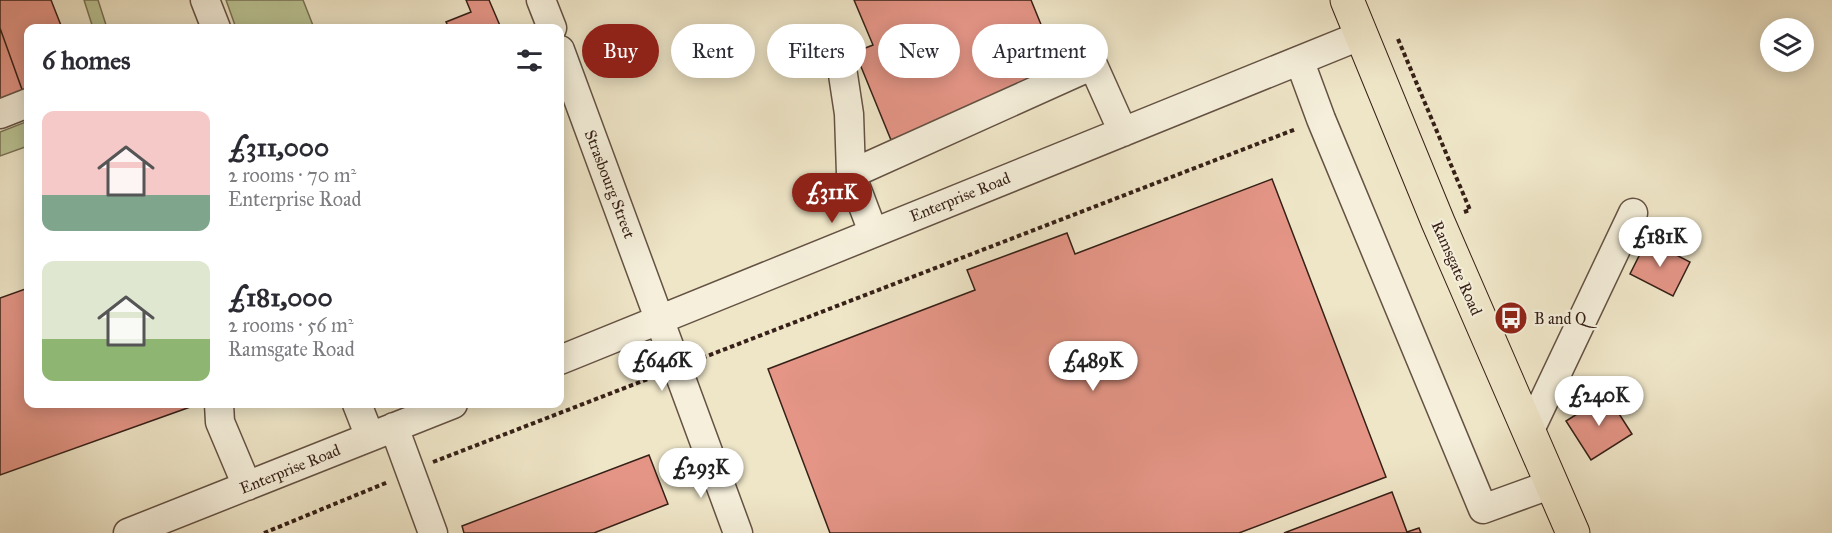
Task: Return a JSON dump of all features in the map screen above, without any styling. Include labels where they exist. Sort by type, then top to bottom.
[{"type":"main road","name":"Ramsgate Road","points":[[1347,0],[1433,212],[1573,533]]},
{"type":"street","points":[[206,0],[215,24]]},
{"type":"street","points":[[541,0],[550,24]]},
{"type":"street","name":"Enterprise Road","points":[[564,358],[1362,35]]},
{"type":"street","name":"Strasbourg Street","points":[[564,61],[738,533]]},
{"type":"street","points":[[1300,62],[1321,119],[1483,509],[1552,484]]},
{"type":"street","points":[[851,174],[1093,65],[1123,132]]},
{"type":"street","points":[[844,78],[849,114],[851,174],[873,232]]},
{"type":"street","points":[[0,114],[24,105]]},
{"type":"street","points":[[1529,432],[1633,213]]},
{"type":"street","points":[[219,408],[220,422],[247,486]]},
{"type":"street","points":[[361,408],[382,432],[411,472],[433,533]]},
{"type":"street","name":"Enterprise Road","points":[[128,533],[443,408]]},
{"type":"path","points":[[264,533],[411,472],[1321,119]]},
{"type":"green space","points":[[84,0],[98,0],[106,24],[92,24]]},
{"type":"green space","points":[[226,0],[303,0],[312,24],[235,24]]},
{"type":"green space","points":[[24,123],[24,147],[0,156],[0,132]]},
{"type":"building","points":[[0,0],[51,0],[60,24],[24,24],[24,95],[0,28]]},
{"type":"building","points":[[466,0],[489,0],[499,24],[447,24],[446,22],[471,12]]},
{"type":"building","points":[[854,0],[1031,0],[1041,24],[972,24],[972,78],[1043,78],[891,140],[866,78],[866,48],[873,45]]},
{"type":"building","points":[[0,28],[24,95],[0,103]]},
{"type":"building","points":[[1272,179],[1386,477],[1239,533],[830,533],[768,369],[975,290],[967,270],[1067,233],[1075,254]]},
{"type":"building","points":[[1647,240],[1690,262],[1673,296],[1630,274]]},
{"type":"building","points":[[24,289],[24,408],[187,408],[0,475],[0,298]]},
{"type":"building","points":[[1607,395],[1632,434],[1591,460],[1566,421]]},
{"type":"building","points":[[649,455],[668,504],[594,533],[464,533],[462,526]]},
{"type":"building","points":[[1392,492],[1407,532],[1419,528],[1421,533],[1284,533]]},
{"type":"place","name":"B and Q","points":[[1511,318]]}]
